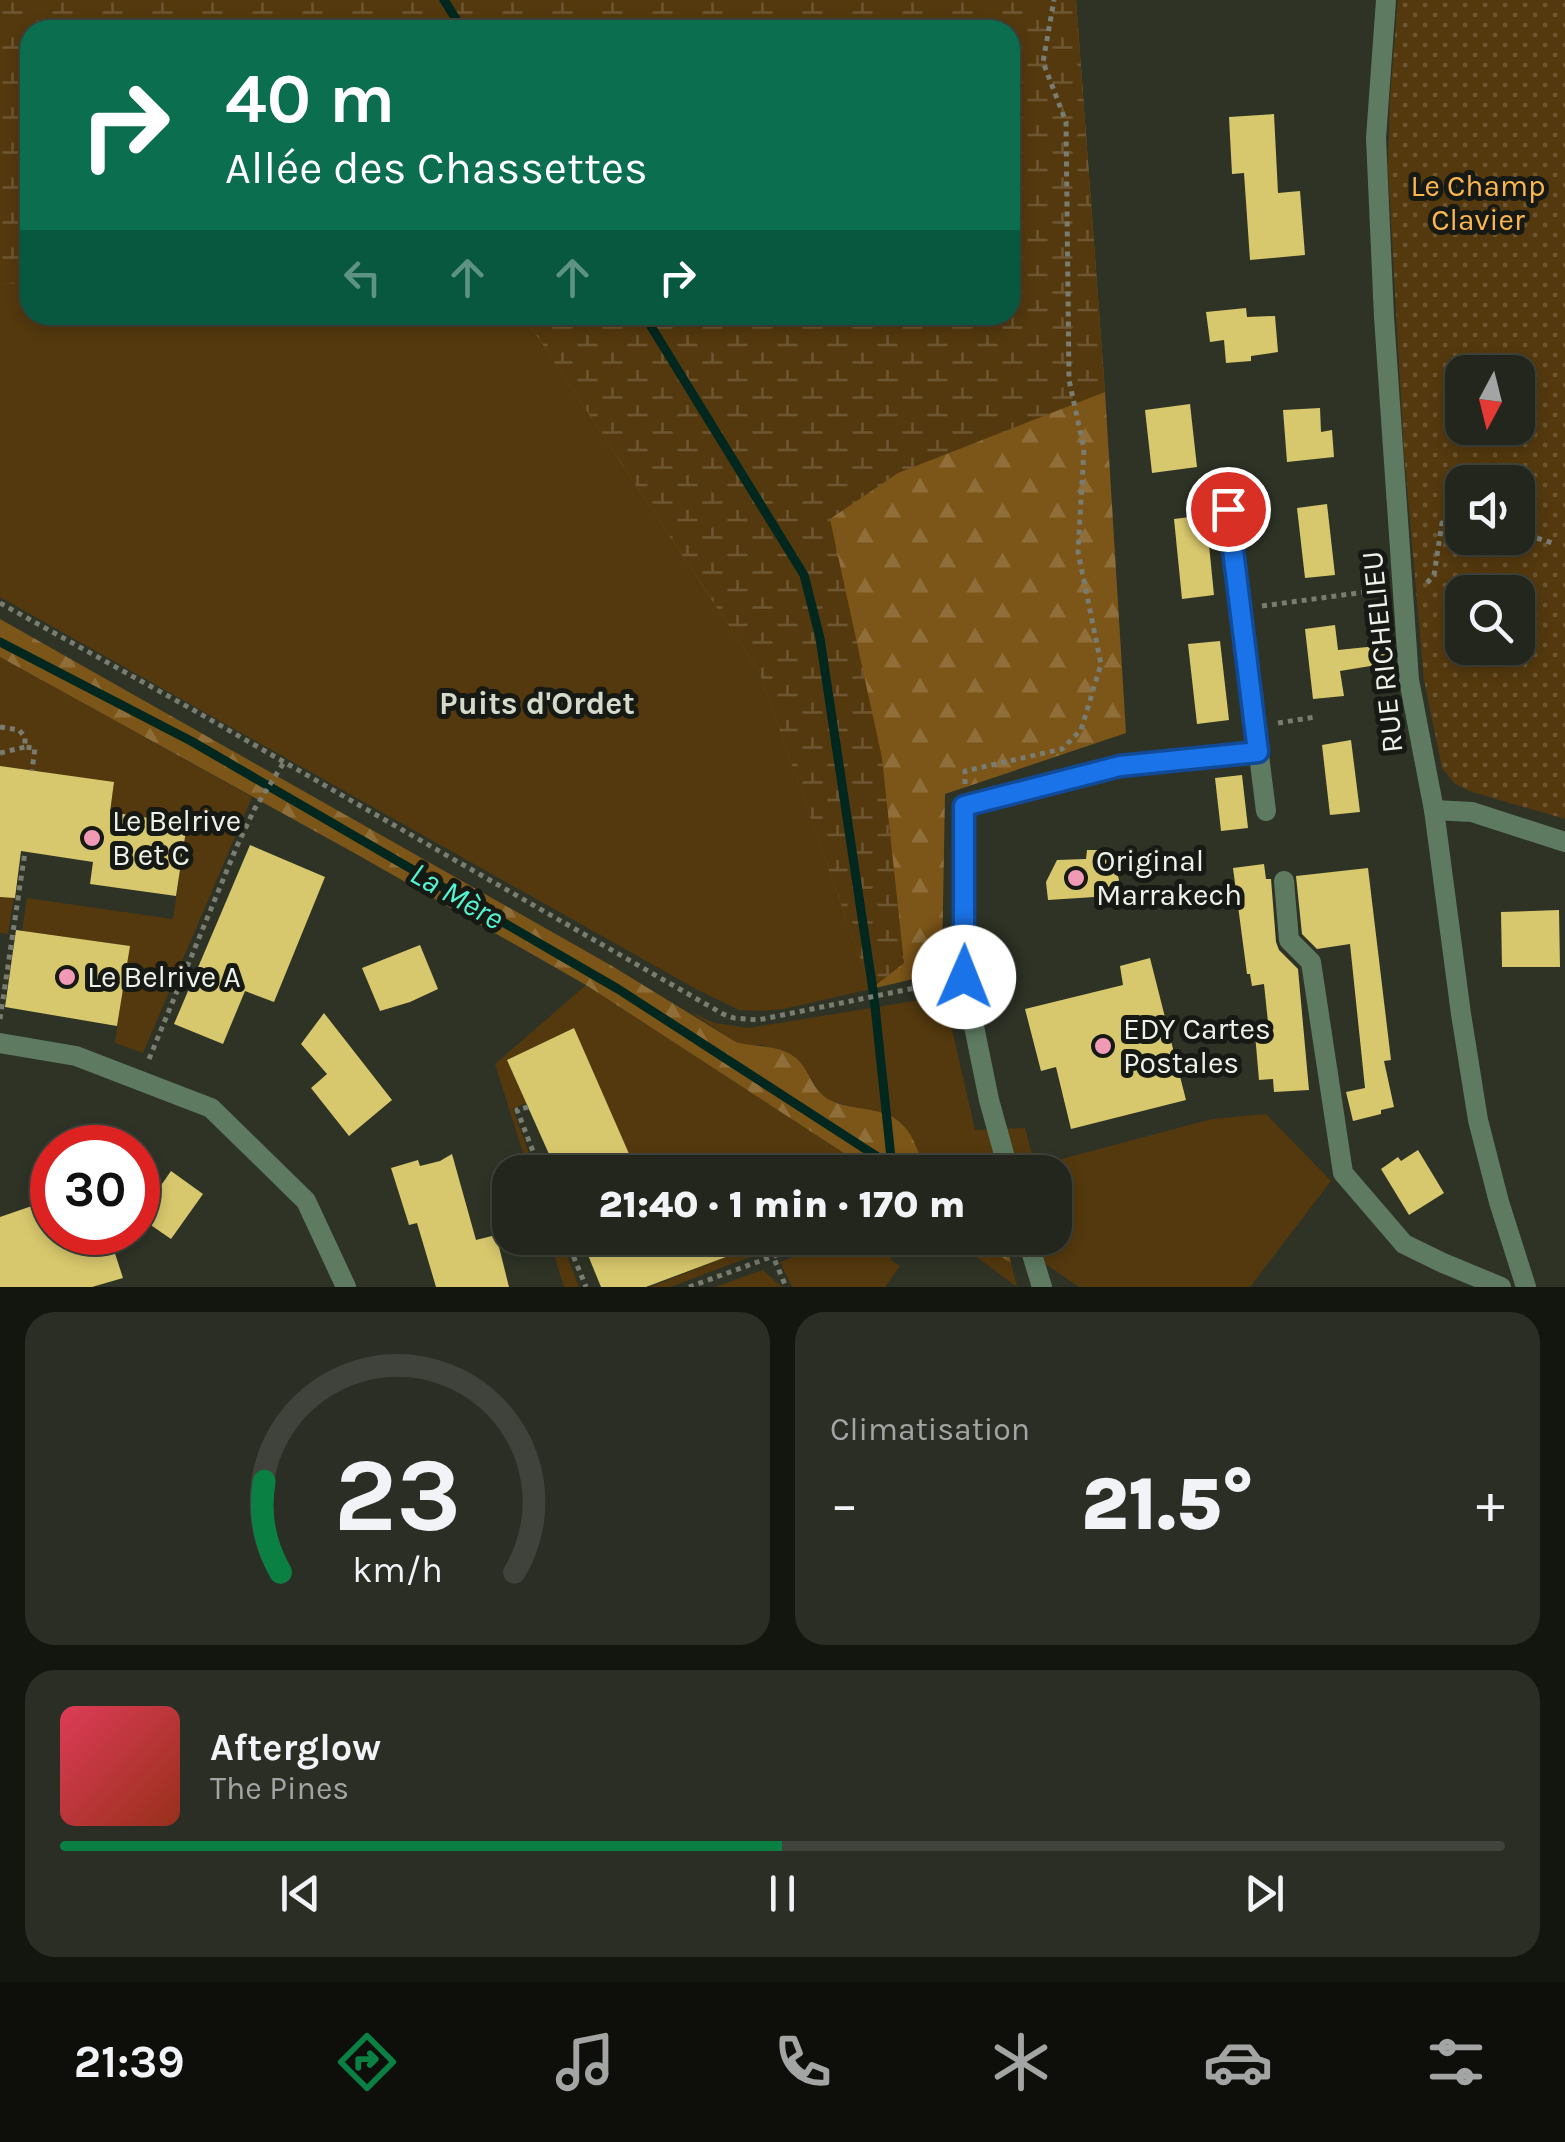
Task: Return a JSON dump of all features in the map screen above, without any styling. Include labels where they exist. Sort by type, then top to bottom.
[{"type":"street","name":"RUE RICHELIEU","points":[[1386,0],[1376,138],[1409,680],[1434,810],[1478,1120],[1526,1287]]},
{"type":"street","points":[[1228,509],[1266,811]]},
{"type":"street","points":[[1003,1155],[988,1100],[964,977],[964,806],[1120,766],[1258,752]]},
{"type":"street","points":[[1434,810],[1472,812],[1565,842]]},
{"type":"street","points":[[1284,881],[1290,940],[1310,962],[1344,1173],[1404,1244],[1501,1287]]},
{"type":"street","points":[[0,1043],[76,1056],[210,1108],[306,1202],[346,1287]]},
{"type":"street","points":[[1032,1255],[1042,1287]]},
{"type":"path","points":[[964,806],[965,771],[1062,749],[1081,730],[1100,664],[1078,552],[1084,448],[1070,380],[1066,122],[1043,62],[1054,0]]},
{"type":"path","points":[[1420,584],[1429,582],[1434,575],[1445,521]]},
{"type":"path","points":[[1535,537],[1556,544]]},
{"type":"path","points":[[1240,610],[1390,589]]},
{"type":"path","points":[[0,603],[722,1014],[758,1020],[964,977]]},
{"type":"path","points":[[1255,726],[1315,718]]},
{"type":"path","points":[[0,727],[20,730],[25,747]]},
{"type":"path","points":[[0,753],[35,748],[32,770]]},
{"type":"path","points":[[140,1080],[254,810],[284,762]]},
{"type":"path","points":[[0,1022],[26,852]]},
{"type":"path","points":[[528,1107],[517,1110],[534,1155]]},
{"type":"path","points":[[573,1255],[586,1287]]},
{"type":"path","points":[[689,1287],[775,1255]]},
{"type":"path","points":[[772,1256],[786,1287]]},
{"type":"path","points":[[581,1274],[593,1270]]},
{"type":"green space","points":[[0,0],[1076,0],[1126,733],[945,794],[942,961],[926,976],[871,989],[759,671],[530,325],[1020,325],[1020,20],[20,20],[20,283],[0,284]]},
{"type":"green space","points":[[0,0],[1076,0],[1105,392],[898,473],[830,519],[882,758],[904,963],[871,989],[759,671],[530,325],[1020,325],[1020,20],[20,20],[20,283],[0,284]]},
{"type":"green space","name":"Le Champ Clavier","points":[[1398,0],[1565,0],[1565,819],[1469,791],[1454,783],[1442,768],[1424,680],[1404,452],[1388,167]]},
{"type":"green space","points":[[20,283],[20,325],[530,325],[759,671],[871,989],[784,1009],[739,1010],[0,597],[0,284]]},
{"type":"green space","points":[[0,619],[612,966],[736,1042],[774,1048],[796,1058],[830,1100],[887,1114],[903,1125],[919,1155],[847,1155],[586,985],[0,657]]},
{"type":"green space","points":[[0,657],[252,797],[143,1053],[115,1043],[129,946],[22,931],[27,898],[173,919],[187,825],[110,812],[114,783],[0,766]]},
{"type":"green space","points":[[0,895],[14,897],[8,934],[0,933]]},
{"type":"green space","points":[[586,985],[847,1155],[630,1155],[574,1028],[507,1060],[526,1103],[513,1109],[530,1155],[524,1155],[495,1064]]},
{"type":"green space","points":[[926,999],[946,1003],[975,1130],[1025,1128],[1032,1155],[918,1155],[903,1124],[889,1115],[829,1100],[803,1066],[763,1045],[736,1042],[690,1012],[715,1023],[748,1028]]},
{"type":"green space","points":[[1266,1114],[1331,1181],[1250,1287],[1079,1287],[1033,1255],[1072,1255],[1072,1156],[1212,1119]]},
{"type":"green space","points":[[554,1255],[567,1255],[579,1287],[564,1287]]},
{"type":"green space","points":[[732,1255],[755,1255],[670,1287],[650,1287]]},
{"type":"green space","points":[[799,1255],[893,1255],[890,1259],[900,1266],[885,1287],[792,1287],[780,1262]]},
{"type":"green space","points":[[974,1255],[999,1255],[1011,1263],[1017,1287]]},
{"type":"green space","points":[[763,1270],[782,1287],[715,1287]]},
{"type":"building","points":[[1274,114],[1278,193],[1300,191],[1305,255],[1250,260],[1244,173],[1232,174],[1229,117]]},
{"type":"building","points":[[1246,308],[1247,317],[1275,316],[1278,352],[1251,356],[1251,361],[1226,363],[1224,340],[1210,342],[1206,312]]},
{"type":"building","points":[[1190,404],[1197,467],[1152,473],[1145,410]]},
{"type":"building","points":[[1320,408],[1321,432],[1332,430],[1334,457],[1287,462],[1283,410]]},
{"type":"building","points":[[1327,504],[1335,575],[1305,578],[1297,508]]},
{"type":"building","points":[[1206,515],[1214,595],[1182,599],[1174,519]]},
{"type":"building","points":[[1335,625],[1338,650],[1387,645],[1389,663],[1340,671],[1344,696],[1313,699],[1305,629]]},
{"type":"building","points":[[1220,641],[1229,720],[1197,724],[1188,644]]},
{"type":"building","points":[[1351,740],[1360,812],[1330,815],[1322,745]]},
{"type":"building","name":"Le Belrive B et C","points":[[0,766],[114,782],[110,812],[187,824],[176,896],[90,884],[93,862],[21,851],[15,898],[0,897]]},
{"type":"building","points":[[1242,775],[1248,828],[1221,831],[1215,778]]},
{"type":"building","points":[[250,845],[325,877],[274,1002],[245,991],[223,1044],[174,1024]]},
{"type":"building","points":[[1087,850],[1111,850],[1119,880],[1110,896],[1048,900],[1046,882],[1057,860],[1086,859]]},
{"type":"building","points":[[1264,864],[1266,879],[1271,879],[1276,942],[1298,969],[1309,1090],[1274,1092],[1273,1079],[1259,1080],[1255,1034],[1269,1032],[1264,984],[1252,986],[1247,974],[1233,868]]},
{"type":"building","points":[[1368,868],[1391,1060],[1384,1061],[1394,1107],[1353,1121],[1346,1092],[1365,1088],[1350,944],[1317,949],[1302,934],[1296,876]]},
{"type":"building","points":[[1559,910],[1560,967],[1502,967],[1501,912]]},
{"type":"building","name":"Le Belrive A","points":[[16,930],[130,946],[117,1026],[5,1007]]},
{"type":"building","points":[[420,945],[438,989],[380,1011],[362,968]]},
{"type":"building","name":"EDY Cartes Postales","points":[[1150,958],[1186,1100],[1071,1129],[1056,1067],[1041,1071],[1025,1009],[1123,985],[1120,966]]},
{"type":"building","points":[[324,1013],[392,1100],[349,1136],[311,1088],[327,1074],[301,1044]]},
{"type":"building","points":[[574,1028],[630,1155],[549,1155],[507,1060]]},
{"type":"building","points":[[1418,1150],[1444,1193],[1409,1215],[1381,1169]]},
{"type":"building","points":[[452,1154],[476,1240],[492,1236],[492,1255],[501,1255],[509,1287],[436,1287],[417,1223],[409,1225],[391,1168],[418,1160],[420,1166]]},
{"type":"building","points":[[171,1171],[203,1194],[171,1239],[160,1231],[160,1187]]},
{"type":"building","points":[[30,1207],[30,1255],[116,1255],[123,1278],[92,1287],[0,1287],[0,1217]]},
{"type":"building","points":[[588,1255],[731,1255],[646,1287],[601,1287]]},
{"type":"waterway","points":[[444,0],[457,20]]},
{"type":"waterway","points":[[650,325],[804,575],[820,638],[874,997],[891,1155]]},
{"type":"waterway","name":"La Mère","points":[[0,642],[191,741],[618,989],[875,1155]]},
{"type":"place","name":"Le Belrive B et C","points":[[92,838]]},
{"type":"place","name":"Original Marrakech","points":[[1076,878]]},
{"type":"place","name":"Le Belrive A","points":[[67,977]]},
{"type":"place","name":"EDY Cartes Postales","points":[[1103,1046]]},
{"type":"district","name":"Puits d'Ordet","points":[[537,703]]},
{"type":"route","points":[[964,977],[964,806],[1120,766],[1258,752],[1228,509]]}]
